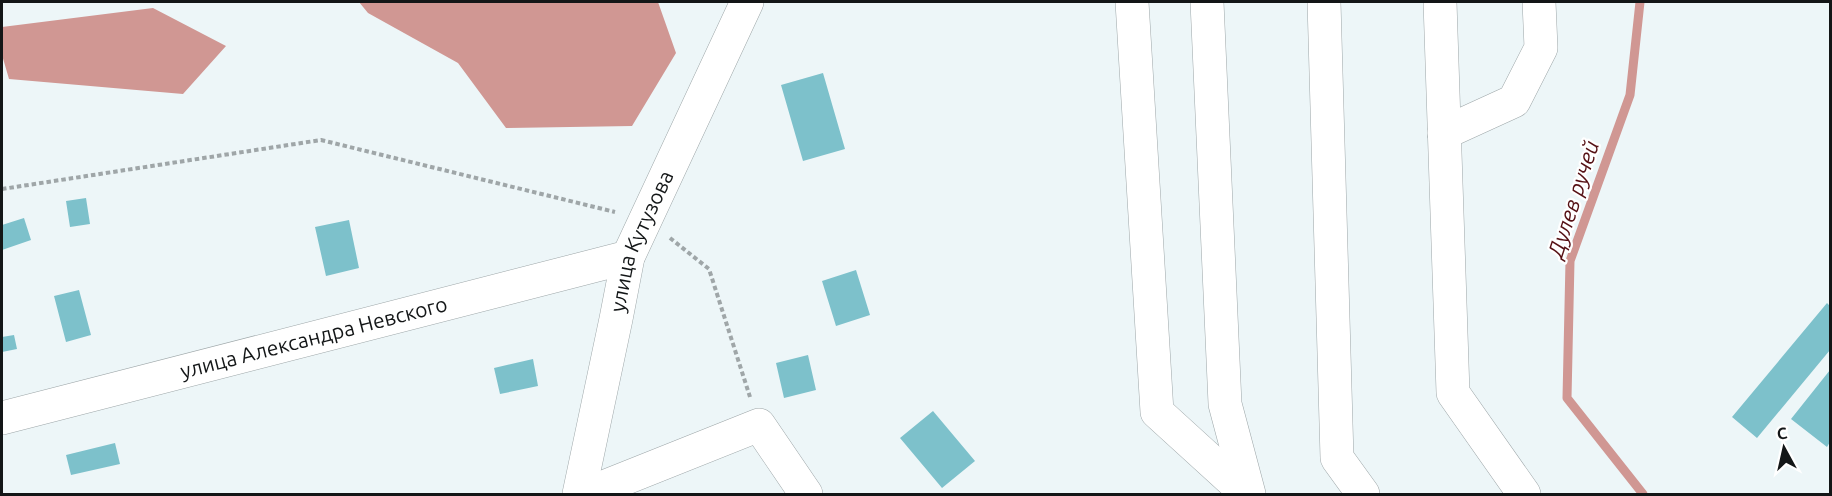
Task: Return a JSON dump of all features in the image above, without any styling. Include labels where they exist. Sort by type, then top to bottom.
[{"type":"street","name":"улица Кутузова","points":[[579,495],[628,257],[747,2]]},
{"type":"street","points":[[1132,2],[1157,412],[1248,495]]},
{"type":"street","points":[[1207,2],[1225,404],[1248,495]]},
{"type":"street","points":[[1324,2],[1337,458],[1363,495]]},
{"type":"street","points":[[1440,2],[1453,393],[1524,495]]},
{"type":"street","points":[[1444,133],[1514,101],[1541,48],[1539,2]]},
{"type":"street","name":"улица Александра Невского","points":[[2,418],[628,257]]},
{"type":"street","points":[[586,495],[759,425],[806,495]]},
{"type":"path","points":[[2,189],[321,140],[646,220],[709,269],[759,425]]},
{"type":"shaded area","points":[[359,2],[658,2],[676,53],[632,126],[506,128],[458,63],[368,13]]},
{"type":"shaded area","points":[[153,8],[226,46],[183,94],[9,79],[2,55],[2,27]]},
{"type":"building","points":[[823,73],[845,149],[803,161],[781,85]]},
{"type":"building","points":[[86,198],[90,224],[70,227],[66,201]]},
{"type":"building","points":[[24,218],[31,240],[2,250],[2,225]]},
{"type":"building","points":[[349,220],[359,268],[326,276],[315,227]]},
{"type":"building","points":[[856,270],[870,315],[836,326],[822,281]]},
{"type":"building","points":[[79,290],[91,335],[66,342],[54,296]]},
{"type":"building","points":[[1827,303],[1830,306],[1830,350],[1757,438],[1732,417]]},
{"type":"building","points":[[14,335],[17,349],[2,352],[2,337]]},
{"type":"building","points":[[808,355],[816,390],[784,398],[776,363]]},
{"type":"building","points":[[533,359],[538,386],[500,394],[494,368]]},
{"type":"building","points":[[1830,370],[1830,442],[1827,447],[1791,419]]},
{"type":"building","points":[[933,411],[975,461],[942,488],[900,438]]},
{"type":"building","points":[[115,443],[120,464],[71,475],[66,455]]},
{"type":"waterway","name":"Дулев ручей","points":[[1640,2],[1630,95],[1570,261],[1567,398],[1643,494]]}]
